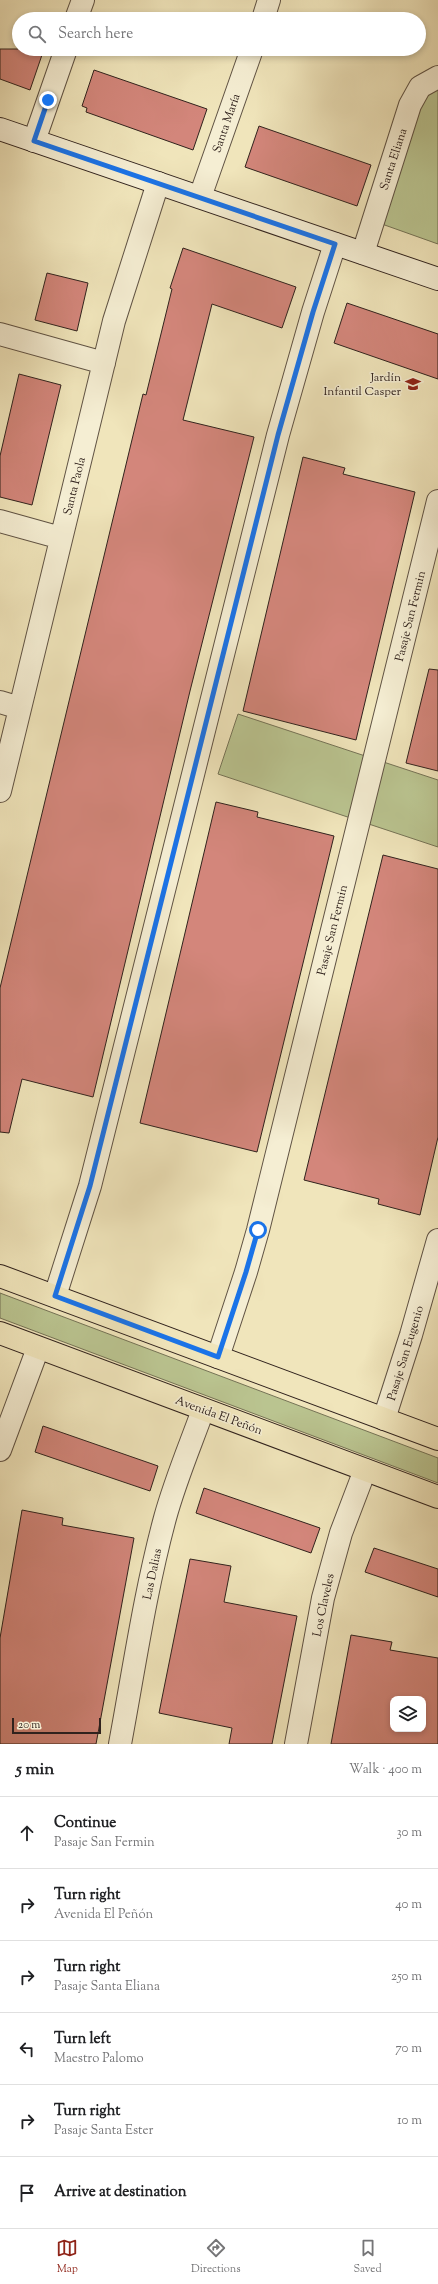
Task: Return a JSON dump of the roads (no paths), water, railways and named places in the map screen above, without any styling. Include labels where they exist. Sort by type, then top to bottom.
[{"type":"main road","points":[[0,1276],[438,1439]]},
{"type":"main road","name":"Avenida El Peñón","points":[[0,1333],[438,1497]]},
{"type":"street","points":[[79,12],[83,0]]},
{"type":"street","points":[[265,12],[269,0]]},
{"type":"street","points":[[34,141],[64,56]]},
{"type":"street","name":"Santa María","points":[[200,198],[250,56]]},
{"type":"street","name":"Santa Eliana","points":[[363,253],[410,105],[420,87],[438,76]]},
{"type":"street","points":[[0,129],[438,279]]},
{"type":"street","name":"Santa Paola","points":[[0,791],[10,705],[61,538],[128,272],[158,183]]},
{"type":"street","points":[[55,1296],[90,1186],[278,435],[311,319],[335,244]]},
{"type":"street","points":[[0,334],[104,363]]},
{"type":"street","name":"Pasaje San Fermin","points":[[218,1357],[244,1279],[258,1230],[438,501]]},
{"type":"street","points":[[0,521],[61,538]]},
{"type":"street","name":"Pasaje San Eugenio","points":[[384,1419],[411,1335],[438,1240]]},
{"type":"street","points":[[0,1450],[38,1348]]},
{"type":"street","name":"Las Dalias","points":[[120,1744],[154,1562],[165,1518],[179,1474],[203,1410]]},
{"type":"street","name":"Los Claveles","points":[[296,1744],[322,1598],[341,1533],[365,1470]]},
{"type":"place","name":"Jardín Infantil Casper","points":[[413,384]]}]
